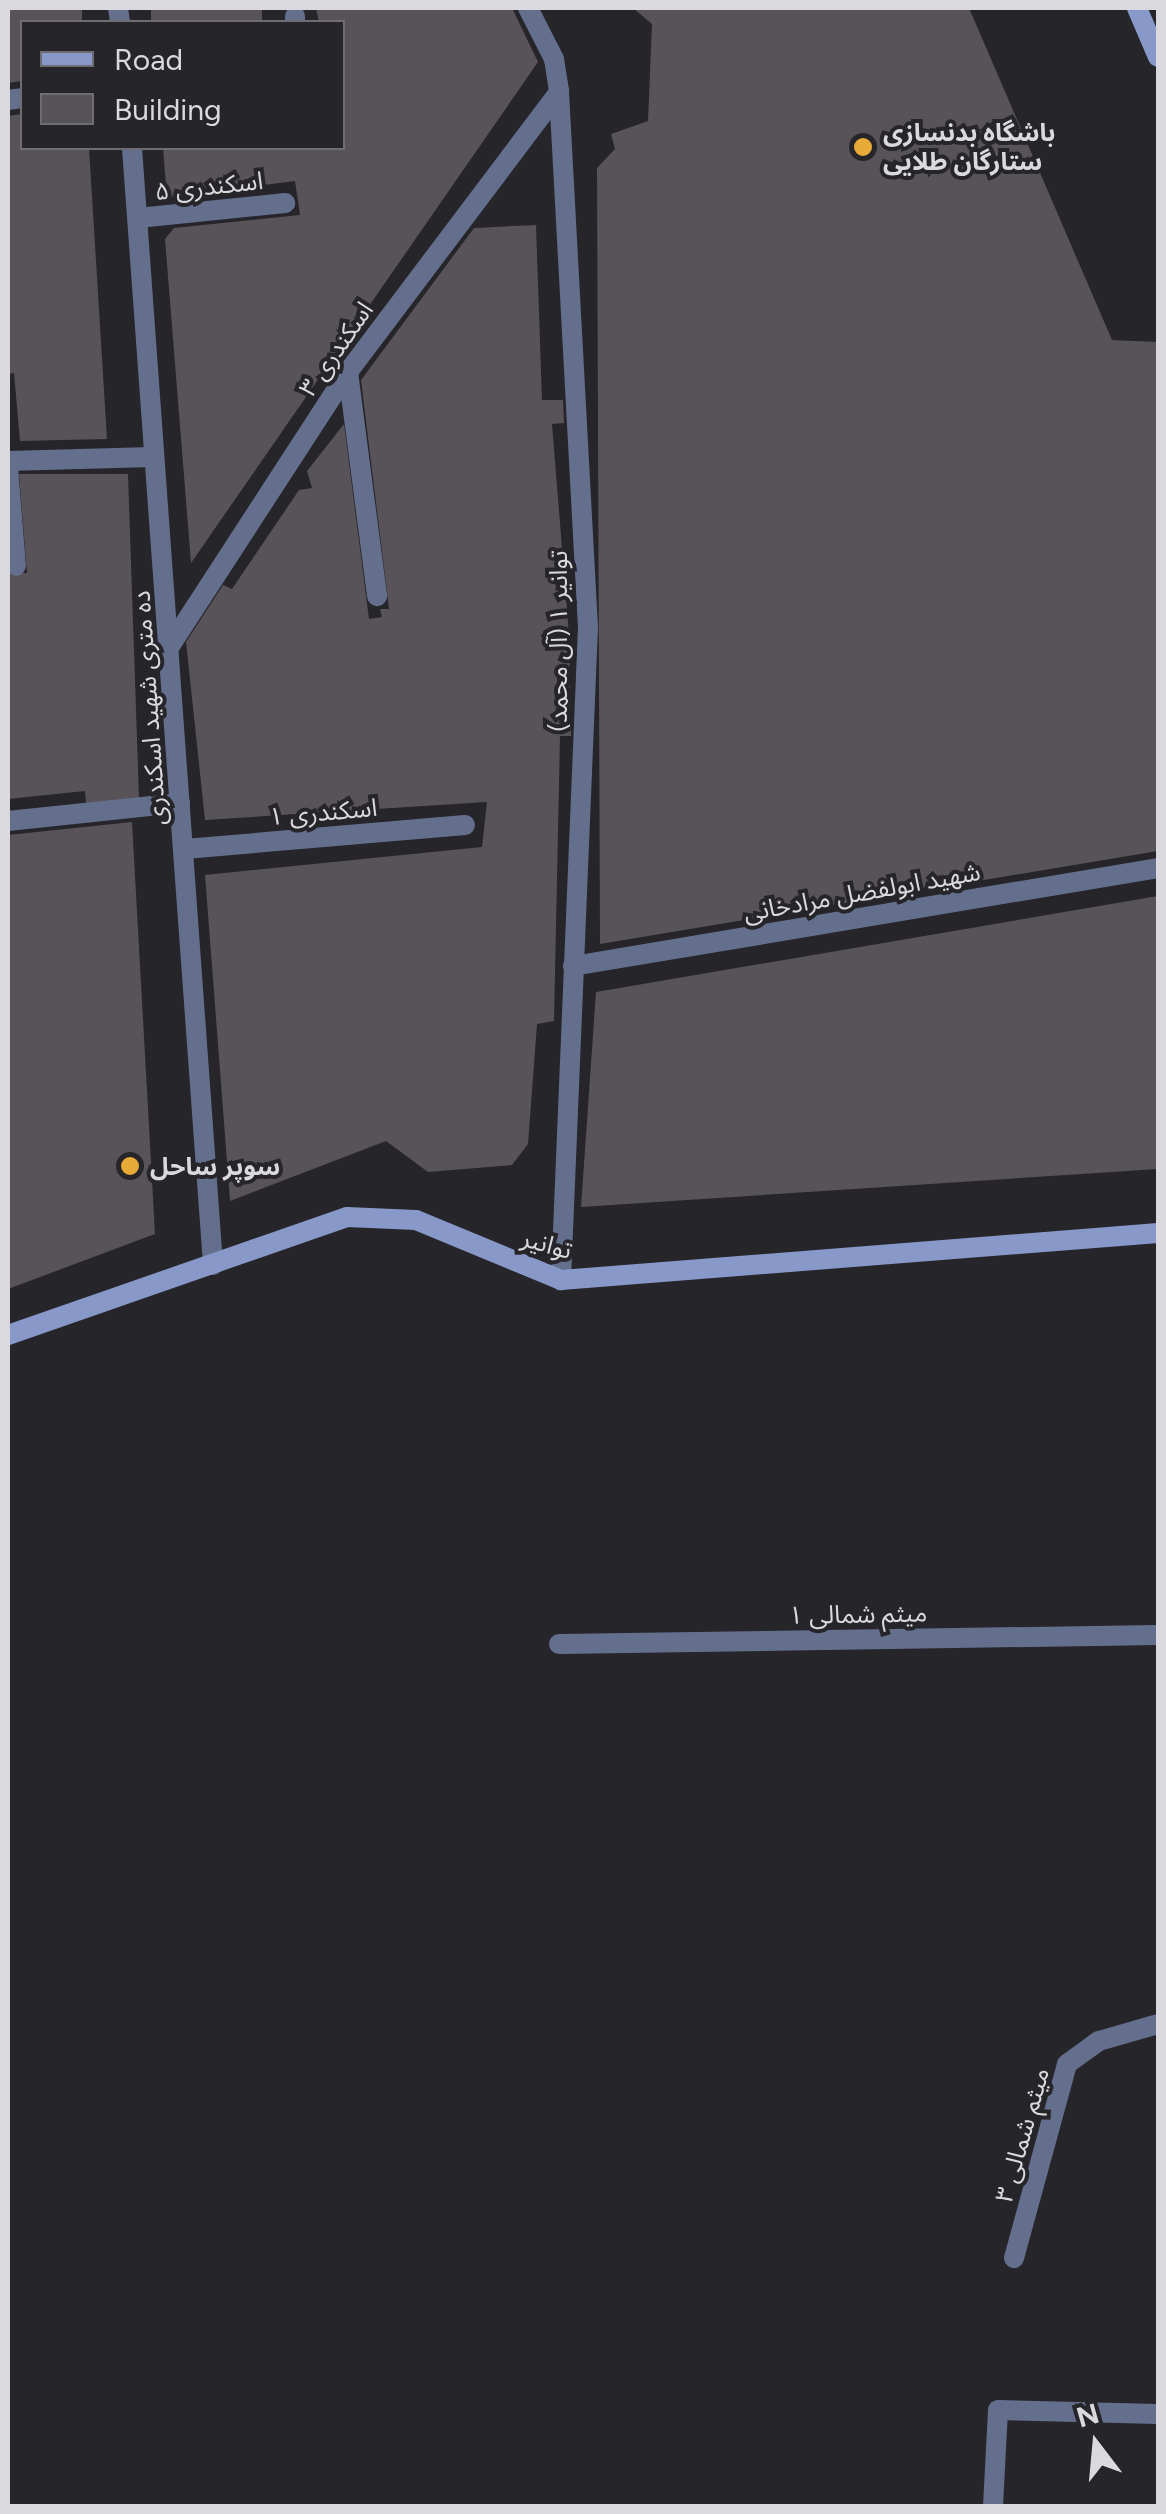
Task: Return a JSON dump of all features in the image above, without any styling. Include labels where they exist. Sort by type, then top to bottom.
[{"type":"street","name":"توانیر ۱ (آل محمد)","points":[[528,8],[554,59],[559,92],[588,627],[561,1280]]},
{"type":"street","points":[[1137,8],[1158,57]]},
{"type":"street","name":"اسکندری ۳","points":[[170,646],[348,372],[559,92]]},
{"type":"street","name":"ده متری شهید اسکندری","points":[[132,150],[213,1265]]},
{"type":"street","name":"اسکندری ۵","points":[[138,218],[286,203]]},
{"type":"street","points":[[348,372],[377,596]]},
{"type":"street","points":[[16,566],[8,464],[152,457]]},
{"type":"street","points":[[8,821],[180,802]]},
{"type":"street","name":"اسکندری ۱","points":[[185,848],[465,826]]},
{"type":"street","name":"شهید ابولفضل مرادخانی","points":[[573,966],[1158,868]]},
{"type":"street","name":"توانیر","points":[[8,1335],[346,1218],[416,1220],[561,1280],[1158,1233]]},
{"type":"street","name":"میثم شمالی ۱","points":[[558,1644],[1158,1634]]},
{"type":"street","name":"میثم شمالی ۳","points":[[1014,2258],[1067,2064],[1099,2041],[1158,2024]]},
{"type":"street","points":[[993,2506],[998,2410],[1158,2414]]},
{"type":"building","points":[[8,8],[82,8],[82,20],[20,20],[20,81],[8,83]]},
{"type":"building","points":[[151,8],[262,8],[262,20],[151,20]]},
{"type":"building","points":[[316,8],[512,8],[538,62],[191,563],[165,239],[174,228],[300,215],[295,181],[167,197],[163,150],[345,150],[345,20],[319,20]]},
{"type":"building","points":[[633,8],[969,8],[1112,340],[1158,342],[1158,851],[600,944],[597,168],[615,149],[611,134],[648,121],[652,24]]},
{"type":"building","points":[[20,114],[20,150],[89,150],[107,439],[20,441],[14,373],[8,374],[8,116]]},
{"type":"building","points":[[536,225],[542,400],[563,400],[564,423],[552,424],[569,635],[571,736],[560,736],[554,1021],[537,1024],[528,1144],[512,1165],[428,1172],[386,1141],[230,1201],[205,875],[482,847],[487,802],[205,820],[186,642],[223,585],[232,589],[299,490],[312,488],[307,471],[344,424],[369,619],[382,617],[380,609],[389,609],[361,380],[474,228]]},
{"type":"building","points":[[19,474],[128,474],[139,798],[86,805],[85,791],[8,799],[8,573],[27,573]]},
{"type":"building","points":[[132,822],[155,1234],[8,1289],[8,835]]},
{"type":"building","points":[[1158,896],[1158,1169],[581,1207],[596,992]]},
{"type":"place","name":"باشگاه بدنسازی ستارگان طلایی","points":[[863,147]]},
{"type":"place","name":"سوپر ساحل","points":[[130,1166]]}]
